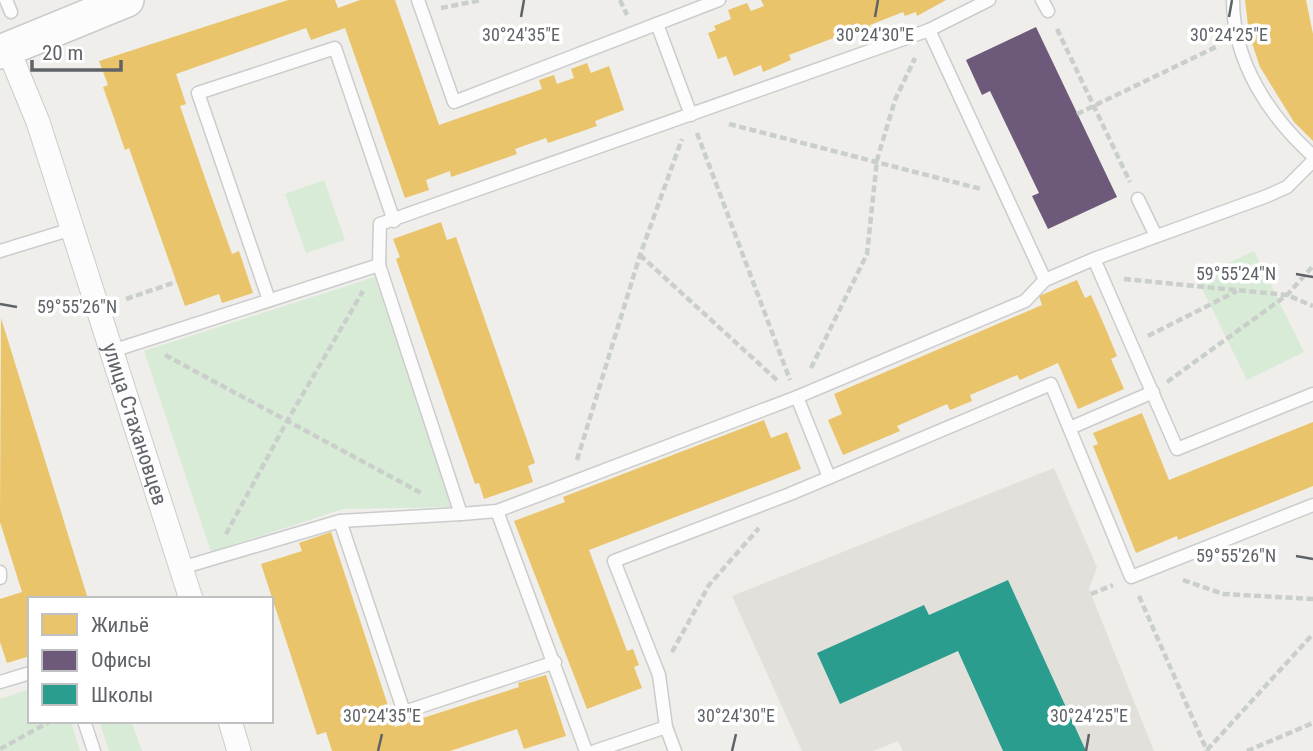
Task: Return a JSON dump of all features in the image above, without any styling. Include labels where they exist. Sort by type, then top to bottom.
[{"type":"street","points":[[4,51],[127,0]]},
{"type":"street","name":"улица Стахановцев","points":[[4,51],[38,122],[190,597]]},
{"type":"street","points":[[231,723],[239,751]]},
{"type":"lane","points":[[420,5],[454,102],[719,0]]},
{"type":"lane","points":[[461,514],[379,265],[380,225],[929,30],[965,6],[989,0]]},
{"type":"lane","points":[[181,568],[340,521],[497,511],[797,397],[1025,301],[1045,280],[1094,259],[1287,187],[1313,158],[1277,119],[1262,97],[1238,37],[1233,0]]},
{"type":"lane","points":[[657,24],[691,115]]},
{"type":"lane","points":[[929,30],[1045,280]]},
{"type":"lane","points":[[269,300],[198,93],[335,48],[394,221]]},
{"type":"lane","points":[[1138,199],[1156,236]]},
{"type":"lane","points":[[0,251],[72,229]]},
{"type":"lane","points":[[1094,259],[1177,449],[1313,394]]},
{"type":"lane","points":[[112,351],[379,265]]},
{"type":"lane","points":[[675,751],[666,727],[659,675],[614,561],[790,494],[1051,384],[1131,577],[1313,505]]},
{"type":"lane","points":[[1070,428],[1153,393]]},
{"type":"lane","points":[[797,397],[829,477]]},
{"type":"lane","points":[[497,511],[586,751]]},
{"type":"lane","points":[[340,521],[404,712],[555,662]]},
{"type":"lane","points":[[0,572],[0,579]]},
{"type":"lane","points":[[0,682],[28,674]]},
{"type":"lane","points":[[85,723],[94,751]]},
{"type":"lane","points":[[595,751],[623,746],[666,727]]},
{"type":"path","points":[[420,5],[481,0]]},
{"type":"path","points":[[1045,5],[1138,199]]},
{"type":"path","points":[[797,397],[867,254],[877,160],[895,100],[929,30]]},
{"type":"path","points":[[1077,114],[1238,37]]},
{"type":"path","points":[[691,115],[877,160],[1008,197]]},
{"type":"path","points":[[573,484],[578,454],[640,255],[691,115]]},
{"type":"path","points":[[691,115],[797,397]]},
{"type":"path","points":[[640,255],[797,397]]},
{"type":"path","points":[[213,559],[286,422],[379,265]]},
{"type":"path","points":[[1153,393],[1287,295],[1313,266]]},
{"type":"path","points":[[1102,278],[1287,295],[1313,306]]},
{"type":"path","points":[[126,299],[176,282]]},
{"type":"path","points":[[1131,344],[1239,289]]},
{"type":"path","points":[[140,341],[461,514]]},
{"type":"path","points":[[659,675],[709,585],[790,494]]},
{"type":"path","points":[[1151,569],[1223,594],[1313,599]]},
{"type":"path","points":[[1131,577],[1207,751],[1313,634]]},
{"type":"path","points":[[0,748],[47,723]]},
{"type":"path","points":[[1247,751],[1313,723]]},
{"type":"shaded area","points":[[1054,468],[1097,567],[1089,589],[1154,751],[903,751],[898,741],[873,751],[802,751],[732,596]]},
{"type":"green space","points":[[324,180],[345,240],[306,253],[285,194]]},
{"type":"green space","points":[[1254,251],[1304,352],[1247,380],[1197,278]]},
{"type":"green space","points":[[375,277],[453,507],[343,509],[211,552],[144,351]]},
{"type":"green space","points":[[28,690],[28,723],[72,723],[80,751],[0,751],[0,699]]},
{"type":"green space","points":[[100,723],[132,723],[142,751],[109,751]]},
{"type":"building: Жильё","points":[[288,0],[335,0],[338,8],[360,0],[395,0],[439,125],[542,89],[539,80],[554,75],[557,84],[574,78],[571,69],[587,63],[591,73],[609,66],[624,110],[595,121],[597,126],[548,143],[546,138],[515,149],[517,154],[451,177],[450,171],[426,180],[429,190],[405,198],[345,28],[311,40],[306,28],[176,74],[186,104],[180,106],[207,184],[232,254],[239,251],[253,293],[222,303],[219,294],[185,306],[129,148],[125,150],[103,87],[108,85],[99,61]]},
{"type":"building: Жильё","points":[[761,0],[946,0],[917,16],[916,12],[905,16],[903,12],[870,25],[872,30],[846,40],[844,34],[789,55],[791,60],[763,72],[761,65],[734,76],[726,56],[718,59],[708,33],[716,30],[714,26],[731,19],[728,10],[747,3],[751,11],[764,6]]},
{"type":"building: Жильё","points":[[1245,0],[1306,0],[1313,34],[1313,141],[1294,122],[1260,67],[1249,34]]},
{"type":"building: Жильё","points":[[441,222],[447,240],[456,237],[535,463],[528,466],[533,482],[484,499],[479,483],[475,484],[396,259],[400,257],[393,239]]},
{"type":"building: Жильё","points":[[1077,280],[1085,298],[1091,295],[1105,327],[1117,356],[1111,359],[1124,389],[1078,409],[1058,363],[1020,380],[1017,375],[970,395],[972,401],[950,410],[947,404],[897,426],[900,431],[843,455],[828,420],[842,414],[834,394],[1042,305],[1039,296]]},
{"type":"building: Жильё","points":[[1,318],[87,597],[28,597],[28,657],[7,663],[0,642],[0,599],[22,592],[0,522]]},
{"type":"building: Жильё","points":[[1142,413],[1169,480],[1313,422],[1313,486],[1178,540],[1177,536],[1136,553],[1093,446],[1098,444],[1093,433]]},
{"type":"building: Жильё","points":[[764,420],[771,438],[787,432],[801,469],[589,550],[627,651],[633,649],[639,665],[634,667],[642,688],[587,709],[514,521],[565,502],[563,497]]},
{"type":"building: Жильё","points":[[331,532],[395,727],[519,687],[518,683],[546,675],[566,736],[524,749],[517,729],[450,751],[332,751],[326,732],[317,735],[261,564],[302,551],[299,543]]},
{"type":"building: Офисы","points":[[1036,27],[1117,197],[1048,229],[1032,196],[1039,193],[990,91],[982,95],[966,60]]},
{"type":"building: Школы","points":[[1008,580],[1086,751],[1003,751],[958,651],[840,704],[817,653],[924,605],[929,615]]}]
